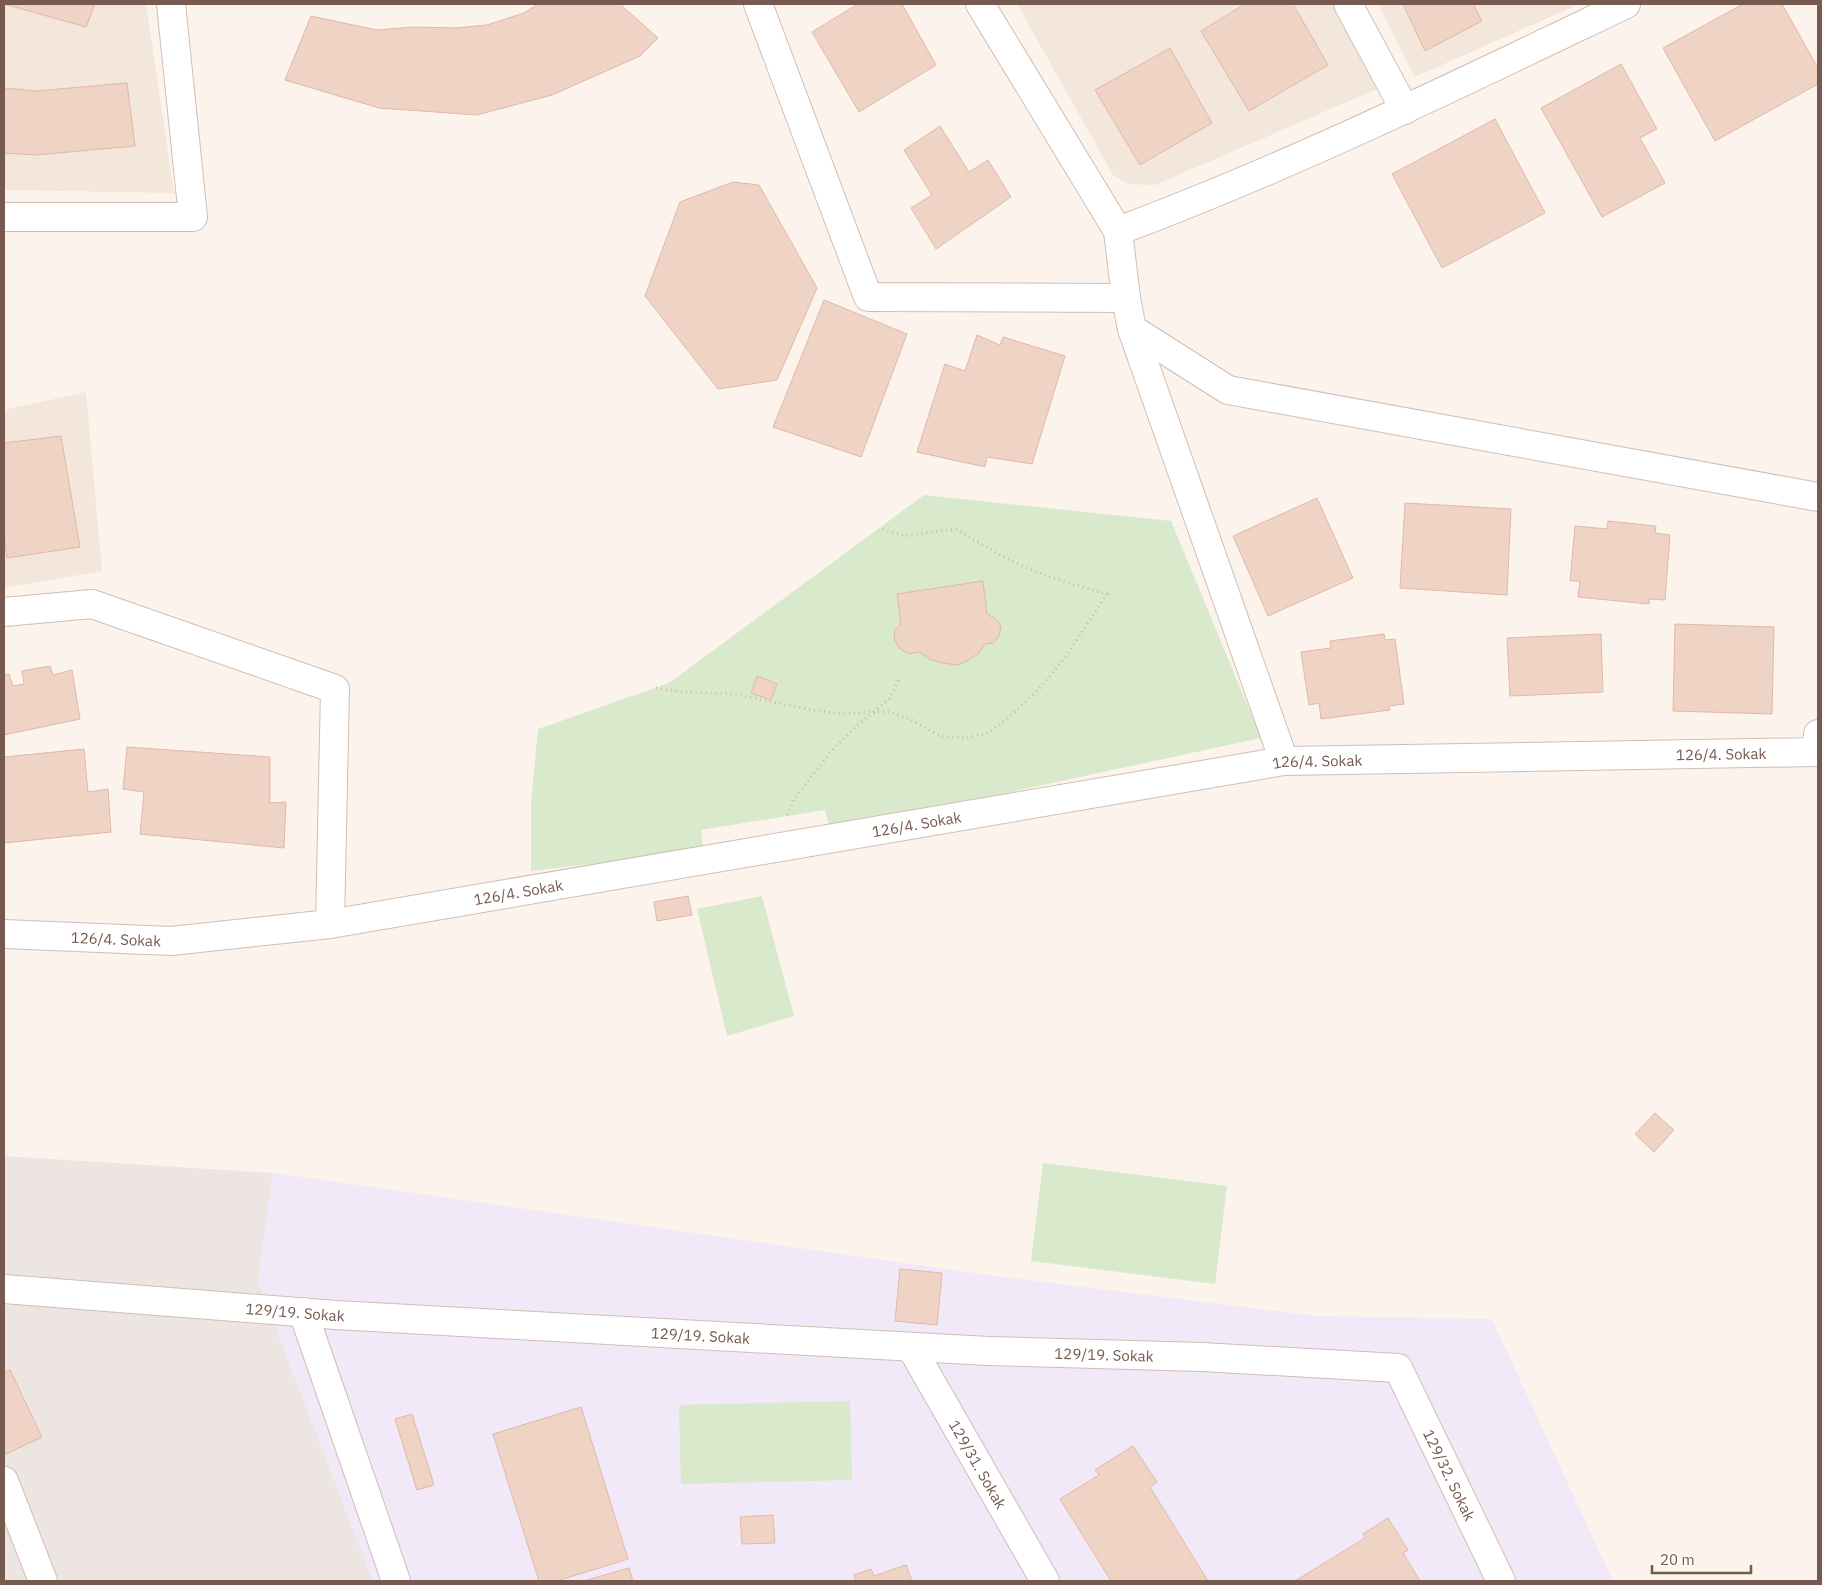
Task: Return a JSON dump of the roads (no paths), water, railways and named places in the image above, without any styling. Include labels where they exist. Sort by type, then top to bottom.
[{"type":"street","points":[[4,217],[193,217],[171,4]]},
{"type":"street","points":[[758,4],[868,297],[1126,298]]},
{"type":"street","points":[[980,4],[1118,231],[1126,298],[1132,328],[1284,761]]},
{"type":"street","points":[[1348,4],[1405,110]]},
{"type":"street","points":[[1118,231],[1174,210],[1405,110],[1626,4]]},
{"type":"street","points":[[1132,328],[1228,390],[1818,497]]},
{"type":"street","points":[[4,612],[92,604],[334,689],[330,924]]},
{"type":"street","name":"126/4. Sokak","points":[[4,934],[171,941],[330,924],[1284,761],[1817,749]]},
{"type":"street","name":"129/19. Sokak","points":[[4,1289],[303,1312],[911,1347],[1202,1357],[1398,1368]]},
{"type":"street","points":[[303,1312],[396,1581]]},
{"type":"street","name":"129/31. Sokak","points":[[911,1347],[1045,1581]]},
{"type":"street","name":"129/32. Sokak","points":[[1398,1368],[1501,1581]]},
{"type":"street","points":[[4,1481],[43,1581]]}]
